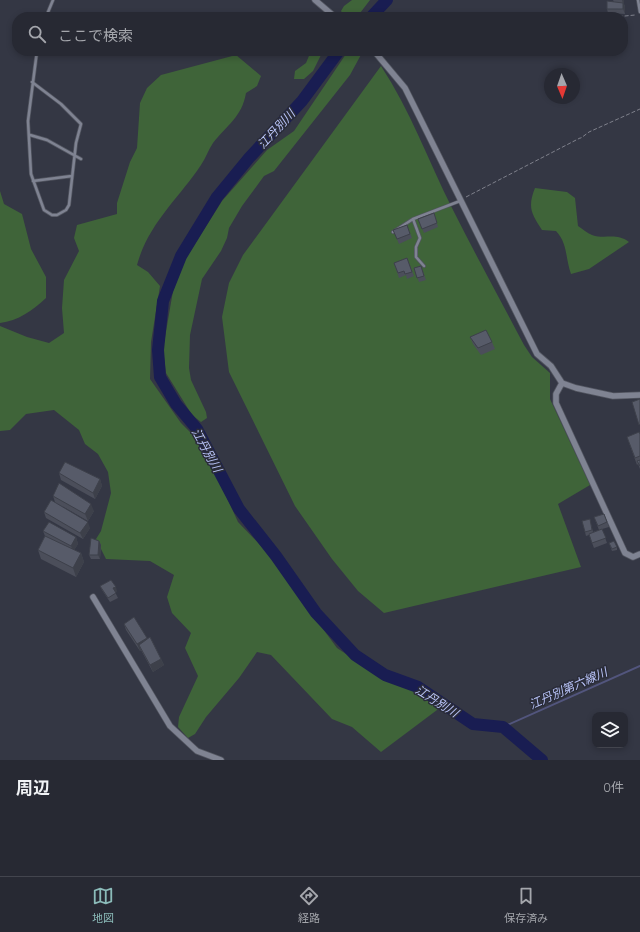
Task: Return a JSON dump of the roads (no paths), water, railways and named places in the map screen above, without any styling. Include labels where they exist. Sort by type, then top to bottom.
[{"type":"street","points":[[315,0],[329,12]]},
{"type":"street","points":[[378,56],[405,88],[530,343],[537,354],[551,366],[562,383],[594,393],[613,396],[640,394]]},
{"type":"street","points":[[562,383],[556,394],[556,403],[559,410],[625,553],[633,557],[640,554]]},
{"type":"street","points":[[93,597],[170,726],[197,751],[221,760]]},
{"type":"lane","points":[[48,12],[53,0]]},
{"type":"lane","points":[[638,0],[640,12]]},
{"type":"lane","points":[[32,82],[62,104],[81,124],[74,155],[69,205],[66,210],[57,215],[52,215],[44,210],[33,181],[29,151],[30,135],[28,121],[32,82],[36,56]]},
{"type":"lane","points":[[30,135],[47,140],[81,159]]},
{"type":"lane","points":[[33,181],[72,176]]},
{"type":"lane","points":[[393,232],[414,220],[460,200]]},
{"type":"lane","points":[[414,220],[420,238],[416,248],[416,257],[424,266]]},
{"type":"waterway","name":"江丹別川","points":[[376,12],[387,0]]},
{"type":"waterway","name":"江丹別川","points":[[335,56],[302,101],[249,158],[217,197],[181,256],[163,301],[158,350],[160,377],[176,404],[197,429],[239,509],[276,556],[316,613],[355,655],[385,675],[418,687],[473,724],[503,727],[542,760]]},
{"type":"waterway","name":"江丹別第六線川","points":[[503,727],[640,666]]}]
